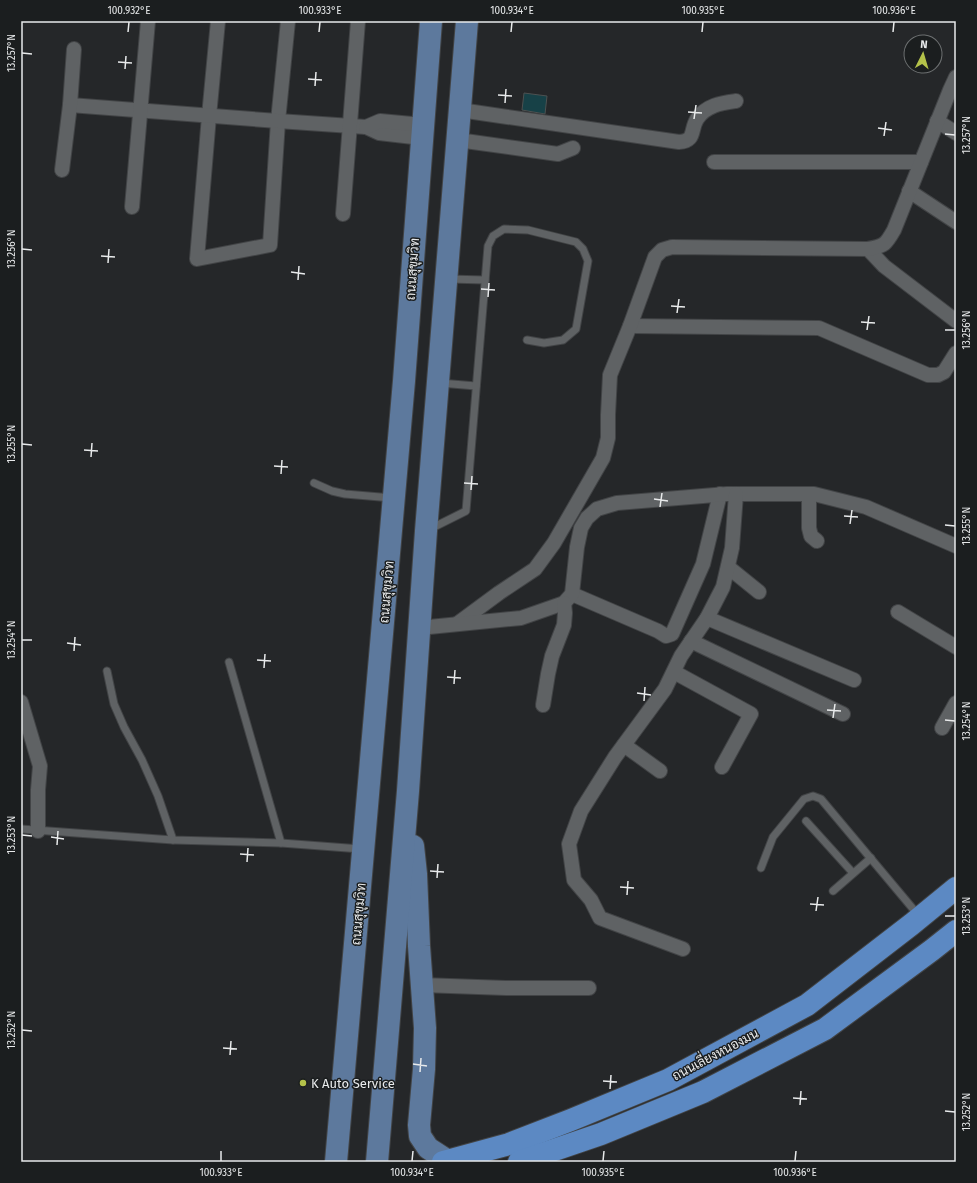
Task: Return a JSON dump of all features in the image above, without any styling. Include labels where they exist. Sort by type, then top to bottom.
[{"type":"highway","name":"ถนนเลี่ยงหนองมน","points":[[446,1161],[508,1144],[668,1080],[807,1005],[920,918],[956,888]]},
{"type":"highway","name":"ถนนเลี่ยงหนองมน","points":[[519,1162],[601,1134],[703,1092],[825,1029],[956,931]]},
{"type":"main road","name":"ถนนสุขุมวิท","points":[[336,1162],[404,381],[431,21]]},
{"type":"main road","points":[[377,1162],[408,791],[426,531],[467,21]]},
{"type":"main road","points":[[404,381],[438,383]]},
{"type":"main road","points":[[408,791],[416,874],[418,946],[425,1028],[424,1069],[419,1125],[420,1136],[428,1148],[446,1161]]},
{"type":"street","points":[[132,207],[148,21]]},
{"type":"street","points":[[218,21],[198,259],[270,246],[278,121],[288,21]]},
{"type":"street","points":[[343,214],[358,21]]},
{"type":"street","points":[[62,170],[70,104],[74,49]]},
{"type":"street","points":[[457,624],[535,569],[554,543],[603,458],[608,438],[610,375],[630,326],[655,257],[662,250],[672,247],[868,249],[881,247],[888,241],[894,230],[956,77]]},
{"type":"street","points":[[460,110],[680,142],[690,139],[697,119],[708,109],[719,104],[736,101]]},
{"type":"street","points":[[70,104],[366,127],[379,133],[422,131]]},
{"type":"street","points":[[937,121],[956,133]]},
{"type":"street","points":[[458,140],[558,154],[572,148]]},
{"type":"street","points":[[714,162],[921,162]]},
{"type":"street","points":[[909,191],[956,222]]},
{"type":"street","points":[[868,249],[884,266],[956,321]]},
{"type":"street","points":[[630,326],[819,328],[928,375],[938,375],[944,372],[956,353]]},
{"type":"street","points":[[419,628],[521,618],[568,598],[658,631],[666,636],[672,634],[703,564],[720,494]]},
{"type":"street","points":[[543,705],[552,656],[564,625],[581,528],[587,518],[597,509],[617,503],[720,494],[814,494],[866,507],[956,546]]},
{"type":"street","points":[[683,949],[600,918],[591,900],[574,880],[569,844],[581,810],[624,744],[666,689],[681,656],[707,618],[723,587],[732,548],[736,494]]},
{"type":"street","points":[[809,494],[809,528],[811,536],[817,542]]},
{"type":"street","points":[[728,567],[759,592]]},
{"type":"street","points":[[898,612],[956,647]]},
{"type":"street","points":[[707,618],[854,680]]},
{"type":"street","points":[[691,641],[843,714]]},
{"type":"street","points":[[674,672],[751,714],[722,767]]},
{"type":"street","points":[[21,702],[40,766],[38,790],[38,831]]},
{"type":"street","points":[[942,728],[956,703]]},
{"type":"street","points":[[624,744],[660,771]]},
{"type":"street","points":[[422,985],[506,988],[589,988]]},
{"type":"lane","points":[[426,531],[466,511],[488,246],[493,236],[504,229],[528,230],[576,242],[583,249],[588,261],[576,328],[563,340],[544,342],[527,340]]},
{"type":"lane","points":[[446,279],[485,280]]},
{"type":"lane","points":[[438,383],[476,386]]},
{"type":"lane","points":[[314,483],[332,491],[345,494],[394,498]]},
{"type":"lane","points":[[229,662],[281,843]]},
{"type":"lane","points":[[106,671],[114,704],[158,796],[173,840]]},
{"type":"lane","points":[[761,868],[773,837],[804,799],[813,796],[821,799],[920,918]]},
{"type":"lane","points":[[806,821],[852,873]]},
{"type":"lane","points":[[21,829],[173,840],[281,843],[364,849]]},
{"type":"lane","points":[[833,891],[871,858]]},
{"type":"building","points":[[524,93],[547,96],[545,114],[522,110]]},
{"type":"place","name":"K Auto Service","points":[[303,1083]]}]
